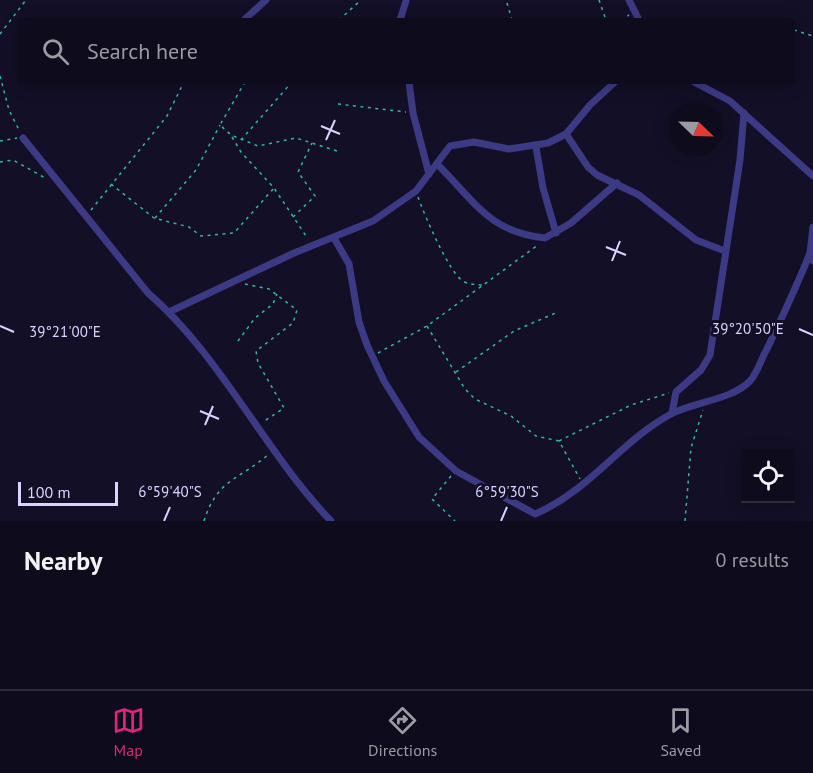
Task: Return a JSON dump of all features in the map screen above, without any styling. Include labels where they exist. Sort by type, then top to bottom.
[{"type":"street","points":[[246,18],[266,0]]},
{"type":"street","points":[[629,0],[638,18]]},
{"type":"street","points":[[401,18],[406,1]]},
{"type":"street","points":[[409,84],[413,113],[429,174]]},
{"type":"street","points":[[169,312],[281,259],[373,221],[416,191],[438,164],[445,151],[457,143],[474,142],[509,149],[536,147],[566,134],[590,105],[613,84]]},
{"type":"street","points":[[698,84],[730,101],[813,176]]},
{"type":"street","points":[[672,413],[676,392],[701,370],[710,355],[740,160],[744,113]]},
{"type":"street","points":[[566,134],[588,167],[597,175],[639,195],[696,240],[725,251]]},
{"type":"street","points":[[23,138],[148,293],[169,312],[257,425],[288,473],[331,521]]},
{"type":"street","points":[[536,147],[543,188],[556,233]]},
{"type":"street","points":[[438,164],[482,214],[497,225],[545,238],[556,233],[617,183]]},
{"type":"street","points":[[334,238],[350,264],[359,322],[372,356],[419,437],[456,471],[532,513],[571,495],[615,456],[672,413],[689,406],[706,403],[751,380],[782,321],[810,253],[813,227]]},
{"type":"street","points":[[810,253],[813,261]]},
{"type":"path","points":[[21,0],[23,4]]},
{"type":"path","points":[[0,34],[26,0]]},
{"type":"path","points":[[341,18],[361,0]]},
{"type":"path","points":[[599,0],[605,18]]},
{"type":"path","points":[[507,3],[511,18]]},
{"type":"path","points":[[624,18],[634,11]]},
{"type":"path","points":[[795,30],[813,36]]},
{"type":"path","points":[[0,76],[9,110],[23,138],[0,141]]},
{"type":"path","points":[[86,216],[167,116],[183,84]]},
{"type":"path","points":[[154,218],[196,170],[244,84]]},
{"type":"path","points":[[240,141],[290,84]]},
{"type":"path","points":[[338,104],[393,108],[413,113]]},
{"type":"path","points":[[220,125],[240,141],[258,146],[296,138],[337,151]]},
{"type":"path","points":[[231,135],[241,152],[274,188],[314,247]]},
{"type":"path","points":[[293,217],[315,196],[298,172],[311,150],[312,142]]},
{"type":"path","points":[[0,162],[7,159],[21,163],[49,181]]},
{"type":"path","points":[[111,184],[154,218],[189,227],[201,236],[228,234],[238,230],[274,188]]},
{"type":"path","points":[[416,191],[426,219],[455,274],[464,282],[484,285]]},
{"type":"path","points":[[372,356],[427,326],[545,238]]},
{"type":"path","points":[[238,281],[249,285],[264,286],[295,306],[296,318],[287,328],[261,344],[256,356],[284,408],[257,425]]},
{"type":"path","points":[[238,340],[255,318],[273,304],[277,293]]},
{"type":"path","points":[[455,373],[514,331],[558,312]]},
{"type":"path","points":[[427,326],[465,389],[475,399],[511,416],[536,436],[559,441],[631,405],[676,392]]},
{"type":"path","points":[[685,521],[691,448],[706,403]]},
{"type":"path","points":[[559,441],[584,485]]},
{"type":"path","points":[[204,521],[208,505],[219,489],[254,467],[275,450]]},
{"type":"path","points":[[455,521],[432,497],[456,471]]}]
